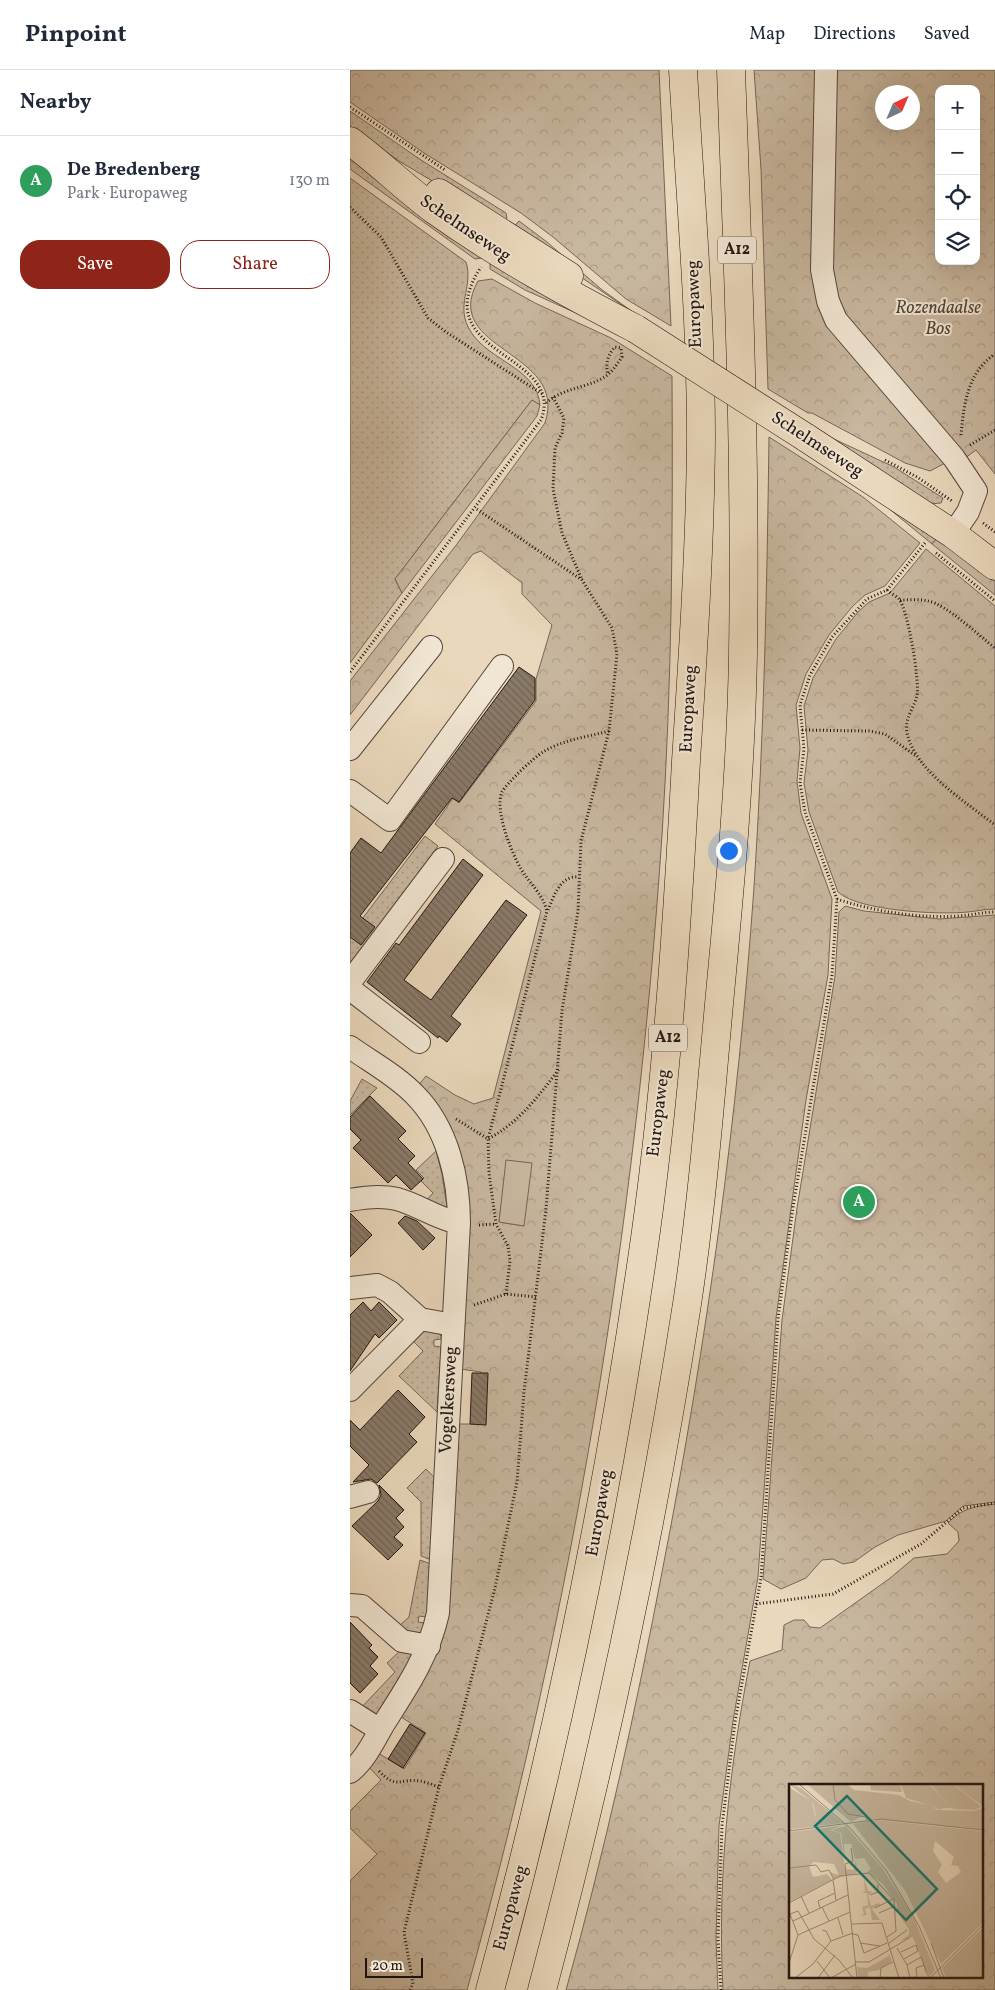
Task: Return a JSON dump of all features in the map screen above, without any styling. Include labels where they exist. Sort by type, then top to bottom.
[{"type":"main road","name":"Europaweg","points":[[490,1990],[519,1882],[589,1576],[642,1264],[668,1034],[694,639],[700,439],[683,70]]},
{"type":"main road","name":"A12","points":[[542,1990],[574,1871],[622,1662],[657,1481],[687,1299],[713,1069],[732,866],[743,657],[743,430],[730,70]]},
{"type":"main road","name":"Schelmseweg","points":[[353,143],[404,186],[473,236],[563,291],[636,329],[953,534],[995,566]]},
{"type":"street","points":[[826,70],[822,270],[828,301],[836,320],[956,453],[976,491],[968,512],[953,534]]},
{"type":"street","points":[[350,749],[431,647]]},
{"type":"street","points":[[350,791],[390,820],[502,666]]},
{"type":"street","points":[[350,982],[443,859]]},
{"type":"street","points":[[350,989],[419,1042]]},
{"type":"street","name":"Vogelkersweg","points":[[350,1048],[414,1094],[431,1113],[455,1175],[459,1196],[438,1612],[429,1646],[380,1730],[357,1764]]},
{"type":"street","points":[[350,1200],[372,1196],[397,1199],[445,1221],[459,1224]]},
{"type":"street","points":[[350,1288],[377,1285],[390,1292],[420,1319],[453,1320]]},
{"type":"street","points":[[350,1390],[420,1319]]},
{"type":"street","points":[[350,1605],[362,1606],[402,1641],[429,1646]]},
{"type":"street","points":[[350,1711],[380,1730]]},
{"type":"path","points":[[350,207],[382,237],[428,318],[446,332],[544,396]]},
{"type":"path","points":[[350,672],[541,420],[545,404],[544,396],[536,380],[490,345],[479,335],[471,323],[467,311],[468,296],[471,284],[481,268]]},
{"type":"path","points":[[545,404],[553,397],[595,382],[608,375],[622,357],[621,348],[615,347],[610,352],[607,360],[608,375]]},
{"type":"path","points":[[956,453],[970,381],[988,358],[995,354]]},
{"type":"path","points":[[415,1990],[404,1932],[439,1787],[458,1730],[495,1588],[517,1482],[524,1392],[536,1297],[559,1069],[562,1011],[578,910],[581,841],[608,731],[616,654],[612,628],[582,580],[562,533],[553,489],[556,448],[562,433],[564,418],[553,397]]},
{"type":"path","points":[[956,453],[995,430]]},
{"type":"path","points":[[475,508],[582,580]]},
{"type":"path","points":[[720,1990],[718,1939],[722,1826],[735,1722],[748,1660],[761,1578],[778,1319],[796,1188],[832,975],[837,899],[805,812],[800,782],[804,748],[800,705],[810,675],[832,637],[867,598],[887,590],[925,544]]},
{"type":"path","points":[[887,590],[900,600],[929,601],[949,610],[995,648]]},
{"type":"path","points":[[900,600],[917,667],[916,697],[909,712],[906,732],[918,758]]},
{"type":"path","points":[[802,730],[869,731],[885,734],[918,758],[949,790],[995,826]]},
{"type":"path","points":[[547,911],[544,897],[521,869],[505,832],[500,808],[502,793],[542,752],[572,740],[608,731]]},
{"type":"path","points":[[506,1294],[510,1261],[508,1246],[496,1224],[489,1173],[488,1139],[547,911],[558,886],[573,876],[579,876]]},
{"type":"path","points":[[837,899],[864,908],[940,916],[995,912]]},
{"type":"path","points":[[488,1139],[500,1133],[534,1102],[559,1069]]},
{"type":"path","points":[[431,1113],[458,1120],[488,1139]]},
{"type":"path","points":[[453,1320],[506,1294],[536,1297]]},
{"type":"path","points":[[756,1604],[833,1594],[921,1544],[963,1508],[995,1503]]},
{"type":"path","points":[[357,1764],[388,1781],[403,1783],[419,1780],[439,1787]]},
{"type":"path","points":[[410,1990],[413,1984]]},
{"type":"green space","points":[[350,70],[659,70],[671,326],[626,299],[553,237],[521,213],[424,153],[350,102]]},
{"type":"green space","points":[[754,70],[822,70],[819,284],[951,460],[930,471],[905,463],[812,413],[808,413],[768,389],[761,169]]},
{"type":"green space","name":"Rozendaalse Bos","points":[[830,70],[995,70],[995,474],[976,450],[961,461],[840,318],[827,285]]},
{"type":"green space","points":[[350,111],[421,160],[506,213],[507,219],[504,224],[399,161],[350,126]]},
{"type":"green space","points":[[350,153],[482,258],[475,259],[350,169]]},
{"type":"green space","points":[[350,178],[466,262],[468,280],[464,314],[466,323],[479,342],[522,373],[537,392],[540,405],[532,400],[395,579],[402,593],[350,663]]},
{"type":"green space","points":[[519,221],[547,242],[601,289],[637,315],[511,230]]},
{"type":"green space","points":[[490,262],[585,317],[525,290],[490,269]]},
{"type":"green space","points":[[492,279],[535,303],[611,338],[672,376],[671,606],[662,835],[635,1127],[617,1272],[594,1417],[568,1562],[538,1705],[504,1848],[467,1990],[350,1990],[350,1881],[377,1854],[350,1828],[350,1811],[381,1780],[367,1765],[375,1751],[404,1769],[426,1733],[398,1715],[427,1667],[457,1424],[480,1424],[481,1372],[460,1369],[466,1196],[417,1087],[426,1076],[455,1095],[474,1104],[493,1098],[541,911],[435,824],[453,798],[459,803],[536,701],[536,679],[552,625],[522,594],[522,583],[481,551],[473,554],[350,715],[350,681],[457,544],[545,423],[547,399],[539,380],[524,364],[488,337],[475,322],[471,304],[478,281]],"holes":[[[507,1160],[524,1226],[499,1222]]]},
{"type":"green space","points":[[532,400],[540,405],[537,416],[402,593],[395,579]]},
{"type":"green space","points":[[815,427],[834,439],[894,467],[943,498],[941,503],[929,504]]},
{"type":"green space","points":[[769,437],[863,497],[920,543],[885,586],[865,595],[852,607],[829,635],[806,674],[796,705],[800,748],[797,781],[801,813],[832,899],[828,975],[806,1100],[776,1318],[758,1577],[733,1721],[719,1826],[716,1939],[718,1990],[566,1990],[607,1833],[653,1620],[694,1398],[719,1228],[739,1058],[754,887],[764,662]]},
{"type":"green space","points":[[887,507],[938,537],[932,544]]},
{"type":"green space","points":[[938,537],[995,580],[995,595],[932,544]]},
{"type":"green space","points":[[926,549],[995,606],[995,909],[955,913],[920,912],[863,904],[848,898],[838,892],[809,812],[804,783],[808,750],[804,706],[813,678],[836,639],[858,612],[869,602],[890,593]]},
{"type":"green space","points":[[425,836],[438,846],[350,963],[350,935]]},
{"type":"green space","points":[[845,906],[864,911],[939,919],[995,915],[995,1502],[963,1506],[946,1521],[898,1535],[875,1547],[854,1562],[843,1564],[833,1559],[822,1560],[806,1578],[781,1589],[763,1579],[782,1320],[797,1208],[835,976],[839,912]]},
{"type":"green space","points":[[362,1079],[377,1088],[350,1115],[350,1101]]},
{"type":"green space","points":[[436,1151],[447,1207],[443,1210],[424,1203],[433,1193],[421,1181],[424,1178],[416,1170]]},
{"type":"green space","points":[[506,1160],[532,1163],[524,1226],[499,1222]]},
{"type":"green space","points":[[424,1329],[437,1332],[441,1336],[441,1339],[434,1340],[434,1346],[441,1347],[437,1412],[399,1376],[423,1351],[413,1341]]},
{"type":"green space","points":[[426,1469],[435,1478],[431,1560],[421,1556],[421,1502],[407,1488]]},
{"type":"green space","points":[[995,1504],[995,1990],[723,1990],[722,1907],[726,1824],[736,1742],[750,1661],[782,1650],[784,1625],[794,1620],[804,1620],[810,1627],[820,1628],[889,1579],[914,1558],[947,1554],[959,1541],[958,1532],[948,1523],[964,1511]]},
{"type":"green space","points":[[420,1560],[431,1564],[427,1617],[419,1616],[418,1622],[425,1623],[424,1630],[419,1633],[407,1633],[399,1626],[409,1617]]},
{"type":"green space","points":[[402,1649],[415,1652],[376,1715],[359,1710],[395,1672],[387,1663]]},
{"type":"building","points":[[519,667],[535,678],[535,700],[459,802],[452,798],[360,916],[375,927],[361,945],[350,937],[350,853],[361,838],[381,853]]},
{"type":"building","points":[[463,859],[483,875],[404,980],[431,1000],[506,900],[527,915],[451,1016],[461,1024],[447,1042],[439,1036],[438,1038],[367,982],[396,943],[399,945]]},
{"type":"building","points":[[370,1096],[406,1131],[398,1139],[415,1156],[408,1163],[423,1179],[411,1190],[396,1175],[388,1183],[353,1148],[361,1140],[350,1129],[350,1117]]},
{"type":"building","points":[[350,1213],[372,1235],[350,1257]]},
{"type":"building","points":[[405,1216],[417,1221],[435,1238],[423,1250],[398,1223]]},
{"type":"building","points":[[363,1302],[371,1311],[379,1302],[397,1320],[379,1338],[375,1334],[350,1371],[350,1315]]},
{"type":"building","points":[[472,1373],[488,1373],[486,1425],[470,1424]]},
{"type":"building","points":[[398,1390],[425,1417],[409,1434],[417,1442],[377,1483],[371,1479],[353,1482],[369,1465],[350,1446],[350,1420],[360,1430]]},
{"type":"building","points":[[379,1485],[404,1510],[396,1518],[404,1527],[394,1537],[403,1545],[388,1560],[352,1526],[378,1501],[381,1495]]},
{"type":"building","points":[[350,1622],[372,1645],[369,1648],[378,1657],[370,1666],[378,1674],[360,1693],[350,1683]]},
{"type":"building","points":[[410,1724],[425,1733],[403,1768],[388,1759]]},
{"type":"place","name":"De Bredenberg","points":[[859,1202]]}]
